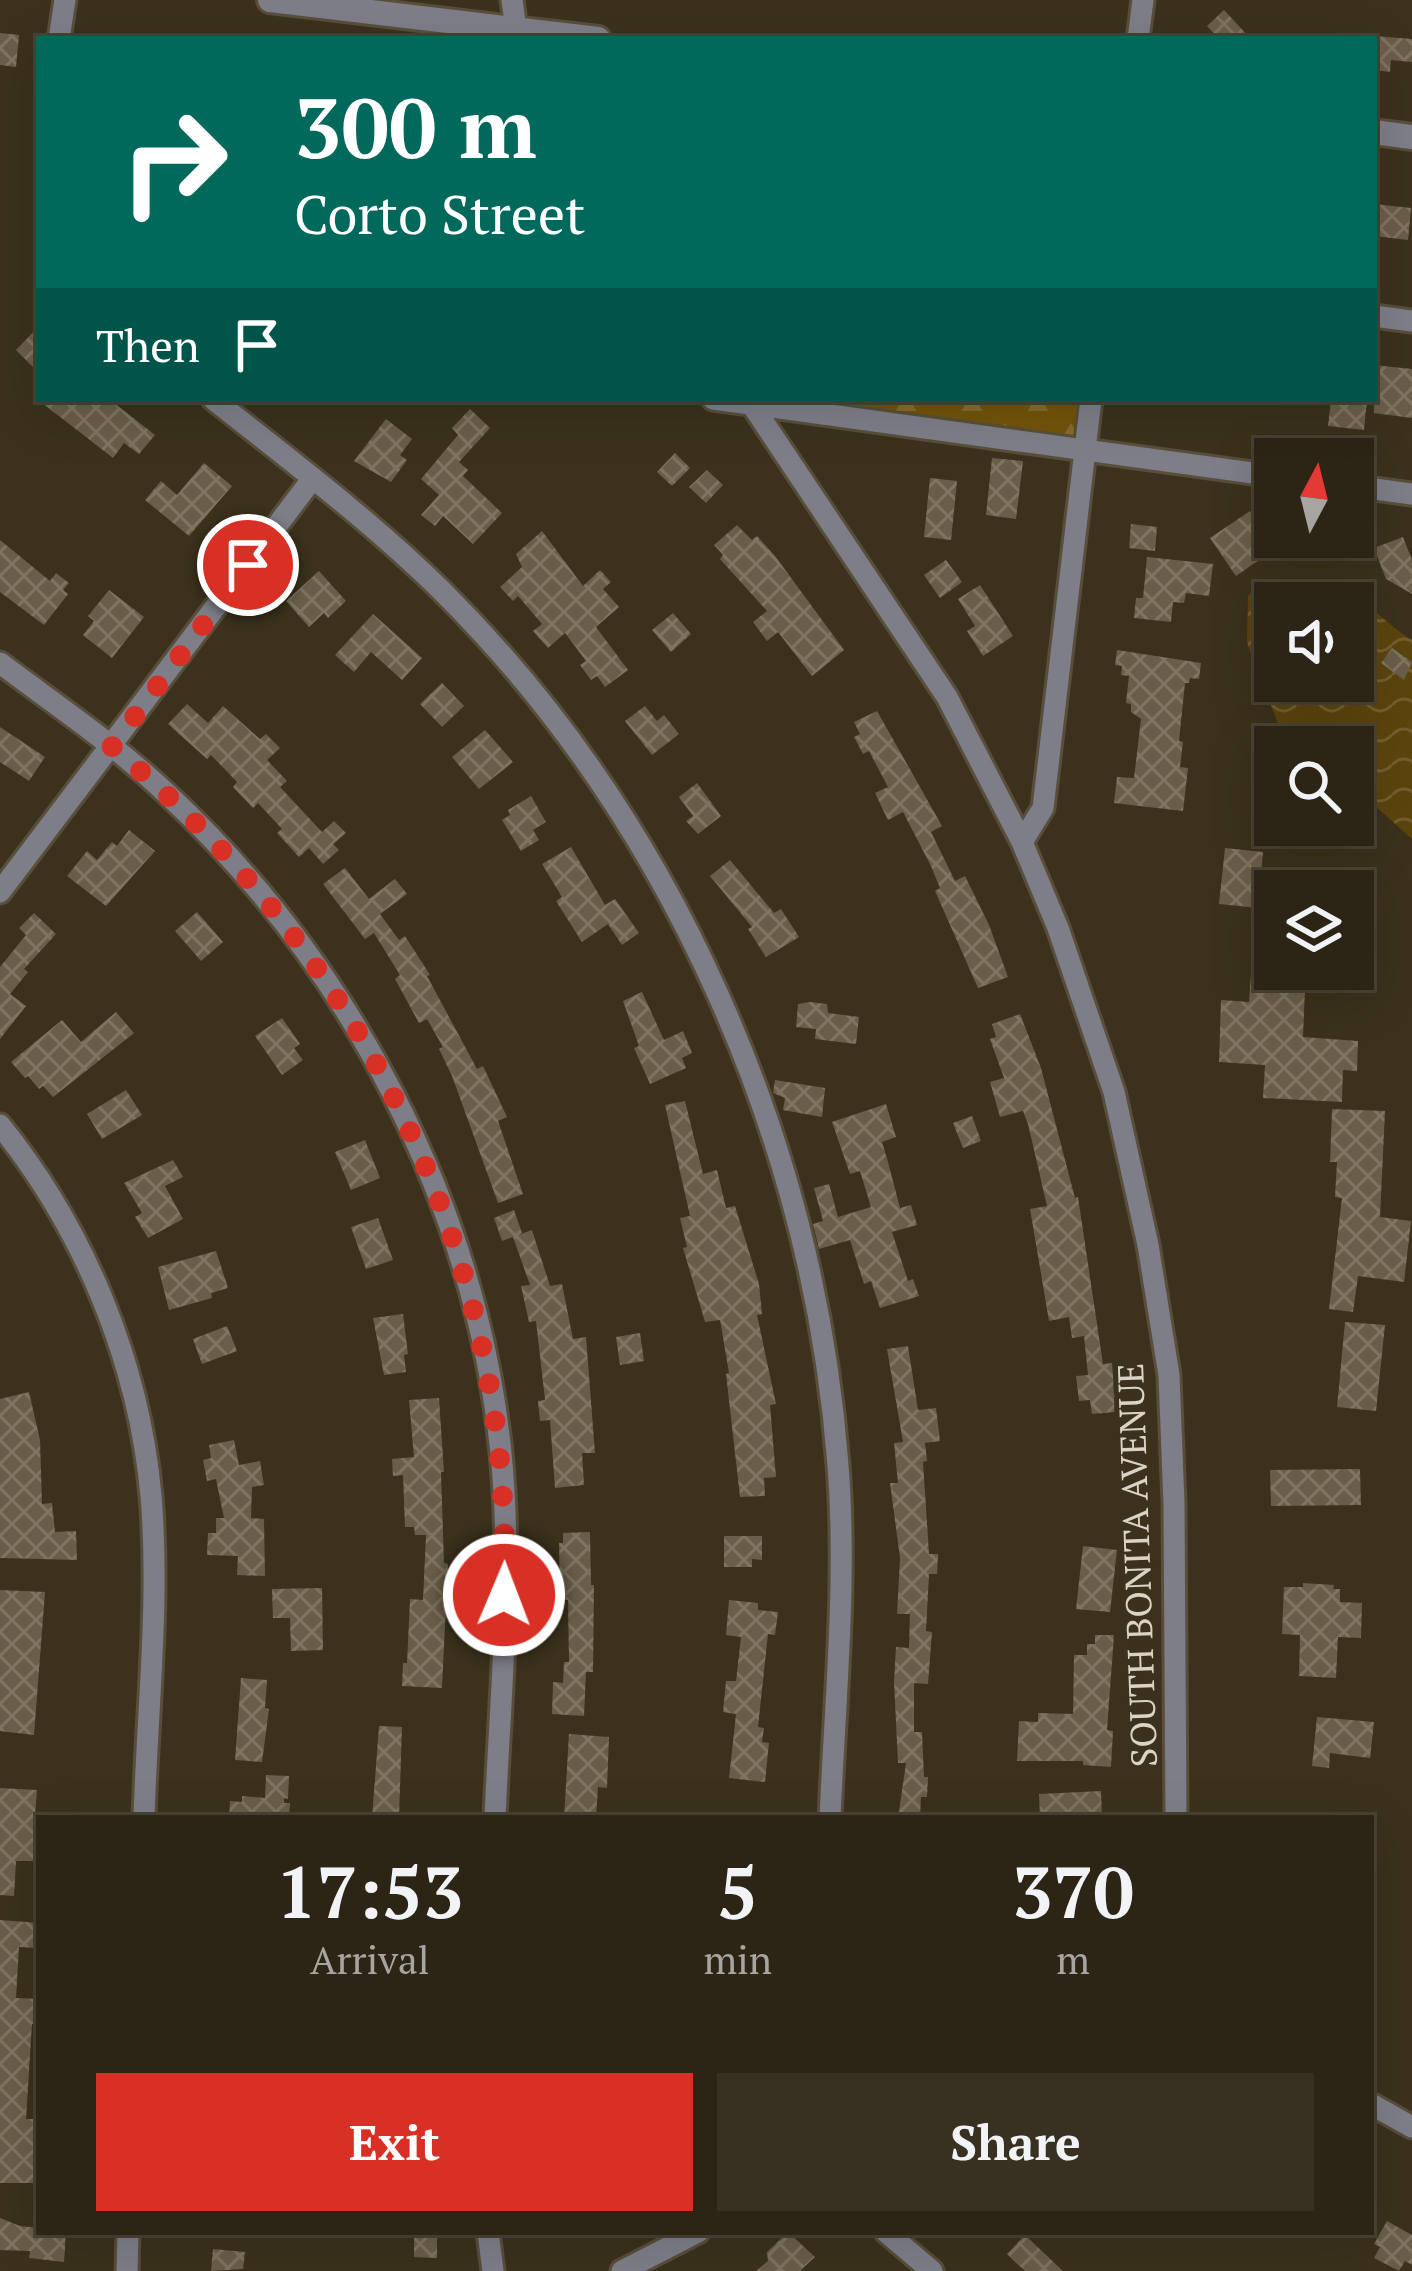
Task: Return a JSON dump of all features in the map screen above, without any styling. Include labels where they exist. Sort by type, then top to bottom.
[{"type":"street","points":[[59,36],[65,0]]},
{"type":"street","points":[[270,0],[551,36]]},
{"type":"street","points":[[512,0],[519,34]]},
{"type":"street","points":[[1138,36],[1143,0]]},
{"type":"street","points":[[1377,132],[1412,137]]},
{"type":"street","points":[[1377,316],[1412,321]]},
{"type":"street","points":[[216,402],[313,478],[449,599],[565,734],[660,878],[736,1036],[790,1197],[830,1389],[840,1529],[830,1815]]},
{"type":"street","name":"SOUTH BONITA AVENUE","points":[[750,402],[947,697],[1022,842],[1058,928],[1114,1093],[1148,1245],[1165,1354],[1174,1504],[1176,1815]]},
{"type":"street","points":[[756,402],[1254,473]]},
{"type":"street","points":[[1022,842],[1042,808],[1091,402]]},
{"type":"street","points":[[0,892],[313,478]]},
{"type":"street","points":[[1374,489],[1412,494]]},
{"type":"street","points":[[0,663],[166,792],[226,854],[326,979],[393,1093],[450,1234],[482,1341],[501,1455],[505,1570],[495,1815]]},
{"type":"street","points":[[0,1125],[76,1243],[120,1347],[139,1413],[152,1539],[144,1815]]},
{"type":"street","points":[[1374,2106],[1412,2127]]},
{"type":"street","points":[[127,2271],[128,2235]]},
{"type":"street","points":[[488,2235],[493,2271]]},
{"type":"street","points":[[622,2271],[692,2235]]},
{"type":"street","points":[[890,2235],[932,2271]]},
{"type":"green space","points":[[833,402],[1080,402],[1075,437]]},
{"type":"water","points":[[1254,590],[1254,661],[1247,643],[1248,596]]},
{"type":"water","points":[[1374,612],[1412,640],[1412,839],[1374,805],[1374,726],[1279,726],[1270,702],[1374,702]]},
{"type":"building","points":[[1224,10],[1248,36],[1216,36],[1207,26]]},
{"type":"building","points":[[0,33],[19,35],[16,67],[0,65]]},
{"type":"building","points":[[1377,36],[1412,39],[1412,62],[1391,60],[1390,72],[1377,70]]},
{"type":"building","points":[[1377,204],[1411,208],[1408,240],[1377,236]]},
{"type":"building","points":[[36,329],[36,370],[16,350]]},
{"type":"building","points":[[1377,365],[1412,369],[1412,418],[1374,413]]},
{"type":"building","points":[[41,402],[113,402],[155,435],[139,454],[124,443],[113,458]]},
{"type":"building","points":[[1331,402],[1367,402],[1364,430],[1328,426]]},
{"type":"building","points":[[470,409],[490,428],[459,462],[468,470],[463,476],[502,513],[473,544],[443,516],[435,526],[421,515],[439,495],[421,479],[458,435],[452,428]]},
{"type":"building","points":[[386,419],[412,439],[400,455],[407,460],[391,482],[354,461]]},
{"type":"building","points":[[675,453],[690,468],[672,486],[657,472]]},
{"type":"building","points":[[992,458],[1023,461],[1016,519],[986,515]]},
{"type":"building","points":[[204,463],[232,486],[189,536],[145,500],[161,481],[177,495]]},
{"type":"building","points":[[707,470],[723,485],[706,503],[689,487]]},
{"type":"building","points":[[930,478],[957,481],[951,540],[924,537]]},
{"type":"building","points":[[1250,511],[1254,558],[1262,558],[1236,576],[1210,538]]},
{"type":"building","points":[[1131,524],[1157,527],[1155,551],[1129,548]]},
{"type":"building","points":[[737,525],[752,540],[757,536],[775,556],[844,650],[812,676],[778,632],[767,641],[753,622],[767,611],[720,559],[723,555],[714,545]]},
{"type":"building","points":[[542,531],[583,586],[600,570],[611,582],[603,589],[619,607],[596,627],[628,670],[605,687],[597,676],[591,680],[580,665],[586,661],[565,633],[548,648],[533,631],[542,624],[518,596],[513,601],[500,587],[522,567],[516,554]]},
{"type":"building","points":[[1403,537],[1412,560],[1412,594],[1386,579],[1374,548]]},
{"type":"building","points":[[0,540],[50,581],[56,573],[69,583],[63,590],[68,594],[44,625],[0,592]]},
{"type":"building","points":[[1147,557],[1213,564],[1209,596],[1186,593],[1184,603],[1173,602],[1171,622],[1134,618],[1136,598],[1143,598]]},
{"type":"building","points":[[946,560],[962,582],[940,598],[924,575]]},
{"type":"building","points":[[319,571],[346,601],[309,627],[286,601]]},
{"type":"building","points":[[980,585],[1013,636],[983,656],[967,631],[975,626],[958,599]]},
{"type":"building","points":[[109,590],[144,617],[112,658],[83,635],[94,621],[88,616]]},
{"type":"building","points":[[673,613],[691,634],[671,652],[652,630]]},
{"type":"building","points":[[373,614],[422,658],[402,680],[371,652],[354,672],[335,655]]},
{"type":"building","points":[[1392,648],[1412,662],[1404,680],[1381,663]]},
{"type":"building","points":[[1117,650],[1201,663],[1199,679],[1185,683],[1179,741],[1183,742],[1180,767],[1188,768],[1183,811],[1114,803],[1117,777],[1134,778],[1141,719],[1126,703],[1129,676],[1121,675],[1122,666],[1115,665]]},
{"type":"building","points":[[442,683],[464,706],[442,727],[420,704]]},
{"type":"building","points":[[187,704],[208,723],[223,706],[260,739],[266,734],[280,748],[267,760],[287,781],[280,787],[322,832],[334,821],[346,833],[333,844],[339,850],[323,864],[309,848],[299,857],[277,833],[282,829],[258,803],[253,808],[233,787],[237,782],[211,755],[207,759],[168,724]]},
{"type":"building","points":[[645,706],[657,721],[664,715],[679,734],[652,755],[625,721]]},
{"type":"building","points":[[877,711],[942,826],[931,832],[955,881],[965,876],[1008,977],[978,988],[935,891],[940,888],[931,866],[903,812],[888,820],[875,793],[888,787],[869,751],[863,754],[854,737],[860,734],[854,722]]},
{"type":"building","points":[[0,727],[45,757],[29,781],[0,762]]},
{"type":"building","points":[[485,730],[513,762],[479,789],[452,757]]},
{"type":"building","points":[[697,783],[721,816],[698,834],[686,821],[693,816],[679,797]]},
{"type":"building","points":[[531,796],[546,822],[533,830],[539,840],[521,851],[502,820],[510,815],[508,810]]},
{"type":"building","points":[[129,830],[155,851],[106,906],[67,876],[87,851],[97,860]]},
{"type":"building","points":[[571,847],[605,905],[615,899],[639,933],[622,945],[608,924],[582,942],[556,901],[562,897],[542,864]]},
{"type":"building","points":[[1225,848],[1263,852],[1261,870],[1254,870],[1254,908],[1219,904]]},
{"type":"building","points":[[730,860],[774,913],[781,909],[799,937],[766,957],[748,929],[752,927],[710,876]]},
{"type":"building","points":[[345,868],[369,899],[395,879],[407,894],[380,914],[399,940],[405,936],[477,1069],[483,1066],[507,1117],[498,1121],[523,1194],[498,1203],[439,1049],[443,1047],[427,1019],[419,1023],[395,979],[400,975],[374,933],[365,939],[323,884]]},
{"type":"building","points":[[197,912],[223,942],[201,961],[175,931]]},
{"type":"building","points":[[34,913],[56,934],[24,969],[28,972],[10,994],[26,1006],[0,1039],[0,967],[26,935],[19,928]]},
{"type":"building","points":[[1254,961],[1254,990],[1305,990],[1303,1037],[1358,1041],[1357,1071],[1343,1070],[1342,1102],[1263,1098],[1265,1065],[1219,1062],[1221,1000],[1249,1002]]},
{"type":"building","points":[[642,992],[664,1040],[683,1031],[692,1053],[682,1058],[686,1068],[650,1084],[634,1048],[639,1046],[623,1001]]},
{"type":"building","points":[[798,1004],[827,1004],[828,1013],[859,1017],[856,1044],[815,1039],[816,1029],[796,1027]]},
{"type":"building","points":[[116,1012],[134,1033],[53,1097],[11,1062],[62,1020],[81,1042]]},
{"type":"building","points":[[1020,1014],[1041,1068],[1078,1197],[1103,1364],[1112,1363],[1116,1412],[1092,1414],[1090,1400],[1079,1401],[1076,1376],[1088,1375],[1084,1336],[1072,1338],[1069,1317],[1049,1321],[1030,1209],[1047,1206],[1028,1124],[1023,1111],[1000,1117],[990,1082],[1004,1078],[990,1039],[996,1037],[992,1024]]},
{"type":"building","points":[[282,1018],[300,1044],[294,1048],[303,1060],[282,1075],[255,1036]]},
{"type":"building","points":[[775,1080],[825,1088],[822,1117],[783,1110],[785,1098],[773,1093]]},
{"type":"building","points":[[126,1090],[142,1115],[102,1139],[87,1114]]},
{"type":"building","points":[[685,1101],[703,1174],[717,1170],[726,1208],[735,1206],[759,1284],[762,1314],[757,1315],[776,1404],[770,1405],[776,1477],[764,1478],[765,1496],[740,1497],[720,1320],[705,1322],[683,1248],[687,1247],[680,1218],[690,1216],[665,1105]]},
{"type":"building","points":[[886,1104],[896,1137],[882,1142],[900,1208],[911,1205],[917,1225],[892,1232],[908,1281],[913,1279],[919,1296],[880,1308],[871,1281],[864,1284],[850,1240],[819,1249],[813,1224],[823,1221],[814,1188],[829,1184],[838,1217],[871,1207],[860,1171],[850,1174],[832,1122]]},
{"type":"building","points":[[1332,1109],[1385,1111],[1380,1217],[1411,1221],[1404,1282],[1358,1276],[1353,1312],[1329,1309],[1342,1198],[1335,1197],[1337,1162],[1330,1162]]},
{"type":"building","points":[[972,1116],[981,1141],[963,1148],[953,1123]]},
{"type":"building","points":[[365,1140],[380,1178],[351,1190],[335,1152]]},
{"type":"building","points":[[173,1160],[183,1177],[165,1186],[183,1219],[148,1238],[135,1217],[142,1213],[124,1183]]},
{"type":"building","points":[[514,1210],[522,1233],[518,1235],[532,1230],[550,1286],[562,1284],[573,1339],[586,1337],[595,1453],[582,1453],[584,1485],[555,1488],[550,1420],[540,1421],[538,1401],[545,1400],[536,1321],[529,1322],[521,1286],[530,1285],[513,1237],[502,1241],[494,1218]]},
{"type":"building","points":[[378,1218],[393,1260],[366,1269],[351,1227]]},
{"type":"building","points":[[216,1251],[228,1288],[211,1293],[212,1298],[169,1310],[158,1267]]},
{"type":"building","points":[[403,1314],[406,1372],[384,1375],[373,1318]]},
{"type":"building","points":[[1345,1322],[1385,1325],[1376,1411],[1337,1407]]},
{"type":"building","points":[[227,1326],[237,1351],[202,1364],[193,1339]]},
{"type":"building","points":[[640,1333],[644,1361],[620,1365],[616,1337]]},
{"type":"building","points":[[908,1346],[918,1410],[936,1408],[940,1441],[925,1443],[927,1461],[923,1462],[929,1554],[938,1554],[937,1574],[929,1574],[928,1684],[914,1683],[914,1732],[922,1732],[924,1777],[928,1777],[920,1815],[898,1815],[906,1763],[898,1763],[896,1647],[909,1648],[910,1614],[897,1614],[900,1558],[890,1483],[898,1483],[894,1443],[903,1442],[887,1349]]},
{"type":"building","points":[[29,1392],[40,1440],[42,1504],[52,1503],[55,1532],[76,1531],[77,1560],[0,1558],[0,1399]]},
{"type":"building","points":[[439,1398],[444,1563],[448,1564],[442,1688],[402,1686],[410,1599],[423,1600],[426,1535],[415,1535],[414,1527],[405,1527],[403,1475],[393,1476],[392,1459],[414,1457],[409,1400]]},
{"type":"building","points":[[234,1440],[239,1465],[260,1461],[264,1485],[252,1487],[251,1518],[264,1519],[265,1576],[237,1575],[238,1556],[207,1555],[208,1533],[216,1533],[216,1518],[224,1518],[216,1479],[207,1481],[203,1460],[211,1458],[209,1445]]},
{"type":"building","points":[[1360,1469],[1361,1505],[1271,1506],[1270,1470]]},
{"type":"building","points":[[590,1532],[593,1672],[586,1672],[584,1716],[552,1714],[553,1682],[563,1683],[564,1662],[569,1662],[568,1600],[560,1600],[559,1543],[563,1543],[563,1533]]},
{"type":"building","points":[[724,1536],[762,1536],[762,1560],[752,1559],[752,1567],[724,1567]]},
{"type":"building","points":[[1083,1546],[1117,1550],[1110,1612],[1076,1609]]},
{"type":"building","points":[[1303,1583],[1334,1585],[1333,1589],[1340,1589],[1340,1602],[1362,1603],[1361,1638],[1338,1637],[1336,1678],[1299,1676],[1300,1635],[1282,1634],[1284,1587],[1303,1587]]},
{"type":"building","points":[[322,1588],[323,1650],[291,1651],[290,1618],[273,1618],[272,1589]]},
{"type":"building","points":[[0,1590],[45,1592],[34,1735],[0,1731]]},
{"type":"building","points":[[729,1600],[758,1603],[758,1610],[778,1612],[775,1635],[768,1634],[758,1727],[764,1728],[762,1742],[769,1743],[765,1782],[729,1778],[736,1714],[723,1712],[726,1681],[736,1681],[741,1637],[726,1635]]},
{"type":"building","points":[[1095,1635],[1114,1635],[1107,1730],[1113,1731],[1111,1767],[1083,1765],[1083,1761],[1017,1761],[1019,1721],[1038,1722],[1038,1713],[1073,1714],[1074,1655],[1087,1655],[1087,1644],[1095,1644]]},
{"type":"building","points":[[241,1678],[267,1680],[265,1708],[269,1709],[262,1762],[235,1760]]},
{"type":"building","points":[[1317,1717],[1374,1722],[1370,1758],[1330,1753],[1329,1768],[1312,1766]]},
{"type":"building","points":[[379,1726],[402,1727],[399,1815],[372,1815]]},
{"type":"building","points":[[569,1734],[609,1737],[607,1788],[598,1787],[596,1815],[564,1815]]},
{"type":"building","points":[[266,1775],[289,1776],[284,1803],[290,1803],[289,1815],[229,1815],[230,1801],[242,1802],[242,1796],[265,1798]]},
{"type":"building","points":[[0,1788],[37,1790],[36,1861],[16,1861],[14,1896],[0,1895]]},
{"type":"building","points":[[1101,1791],[1102,1815],[1040,1815],[1039,1794]]},
{"type":"building","points":[[0,1920],[36,1923],[36,1948],[19,1947],[16,1998],[36,1999],[26,2119],[36,2119],[36,2183],[0,2183]]},
{"type":"building","points":[[0,2218],[36,2228],[36,2235],[66,2235],[64,2262],[29,2258],[30,2251],[0,2250]]},
{"type":"building","points":[[1387,2221],[1412,2235],[1412,2265],[1405,2261],[1399,2271],[1374,2258],[1380,2247],[1374,2244]]},
{"type":"building","points":[[414,2235],[437,2235],[437,2258],[414,2257]]},
{"type":"building","points":[[785,2235],[791,2235],[815,2257],[800,2271],[756,2271],[768,2261],[767,2252]]},
{"type":"building","points":[[1025,2235],[1063,2271],[1025,2271],[1007,2254]]},
{"type":"building","points":[[213,2249],[245,2252],[243,2269],[211,2271]]},
{"type":"route","points":[[248,565],[112,747],[191,816],[264,898],[326,979],[393,1093],[450,1234],[482,1341],[501,1455],[504,1595]]}]
